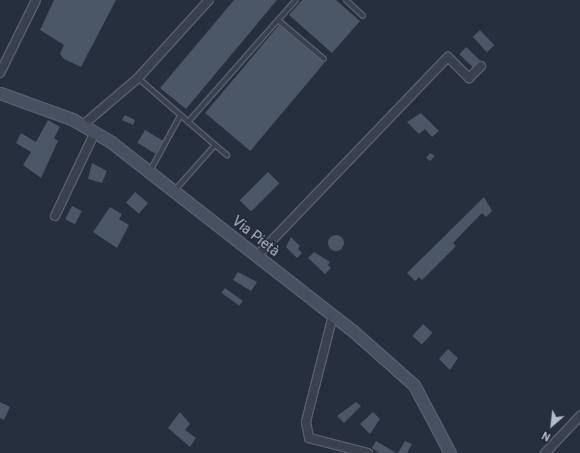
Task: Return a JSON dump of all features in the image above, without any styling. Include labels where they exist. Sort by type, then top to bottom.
[{"type":"street","points":[[0,73],[36,0]]},
{"type":"street","points":[[83,125],[138,78],[209,0]]},
{"type":"street","points":[[257,256],[448,57],[469,78],[481,66]]},
{"type":"street","name":"Via Pietà","points":[[0,93],[83,125],[95,132],[150,172],[333,315],[414,385],[450,453]]},
{"type":"street","points":[[55,216],[95,132]]},
{"type":"street","points":[[333,315],[306,422],[309,438],[368,453]]},
{"type":"street","points":[[544,453],[580,416]]},
{"type":"lane","points":[[188,122],[296,0]]},
{"type":"lane","points":[[346,0],[363,16]]},
{"type":"lane","points":[[278,20],[324,59]]},
{"type":"lane","points":[[138,78],[180,116],[227,155]]},
{"type":"lane","points":[[150,172],[180,116]]},
{"type":"lane","points":[[174,192],[216,145]]},
{"type":"building","points":[[54,0],[116,0],[81,67],[64,59],[60,54],[64,45],[40,30]]},
{"type":"building","points":[[234,0],[277,0],[186,109],[160,88]]},
{"type":"building","points":[[302,0],[336,0],[360,21],[332,53],[289,15]]},
{"type":"building","points":[[279,25],[324,63],[250,151],[205,113]]},
{"type":"building","points":[[480,30],[494,45],[487,52],[473,37]]},
{"type":"building","points":[[466,47],[480,60],[473,67],[459,54]]},
{"type":"building","points":[[421,113],[439,131],[432,137],[425,129],[419,134],[407,122]]},
{"type":"building","points":[[125,115],[135,120],[133,125],[122,120]]},
{"type":"building","points":[[48,120],[60,127],[54,138],[58,141],[41,178],[23,165],[31,152],[16,143],[21,133],[36,142]]},
{"type":"building","points":[[145,130],[163,141],[155,154],[137,143]]},
{"type":"building","points":[[430,153],[435,156],[430,161],[426,158]]},
{"type":"building","points":[[92,163],[107,171],[102,183],[88,179]]},
{"type":"building","points":[[268,172],[279,183],[251,212],[240,200]]},
{"type":"building","points":[[135,192],[148,203],[139,214],[126,203]]},
{"type":"building","points":[[484,197],[492,211],[486,217],[482,213],[453,243],[456,246],[422,280],[419,277],[415,281],[407,273]]},
{"type":"building","points":[[72,206],[82,211],[75,224],[65,219]]},
{"type":"building","points":[[110,207],[122,214],[119,219],[129,225],[117,248],[93,232]]},
{"type":"building","points":[[333,235],[339,235],[344,240],[342,249],[339,251],[333,251],[328,246],[328,240]]},
{"type":"building","points":[[291,237],[300,246],[298,249],[302,253],[297,258],[286,247]]},
{"type":"building","points":[[314,252],[330,262],[328,265],[331,268],[325,274],[308,258]]},
{"type":"building","points":[[238,272],[257,282],[251,291],[233,280]]},
{"type":"building","points":[[225,288],[243,301],[239,306],[221,293]]},
{"type":"building","points":[[423,324],[433,333],[422,345],[412,336]]},
{"type":"building","points":[[448,349],[458,358],[450,370],[439,359]]},
{"type":"building","points":[[0,402],[10,407],[4,420],[0,418]]},
{"type":"building","points":[[356,402],[361,406],[344,423],[337,416]]},
{"type":"building","points":[[180,412],[190,424],[185,430],[196,438],[190,447],[168,428]]},
{"type":"building","points":[[373,412],[380,419],[370,434],[360,424]]},
{"type":"building","points":[[376,441],[396,453],[379,453],[372,448]]},
{"type":"building","points":[[405,441],[412,444],[407,453],[398,453]]}]
